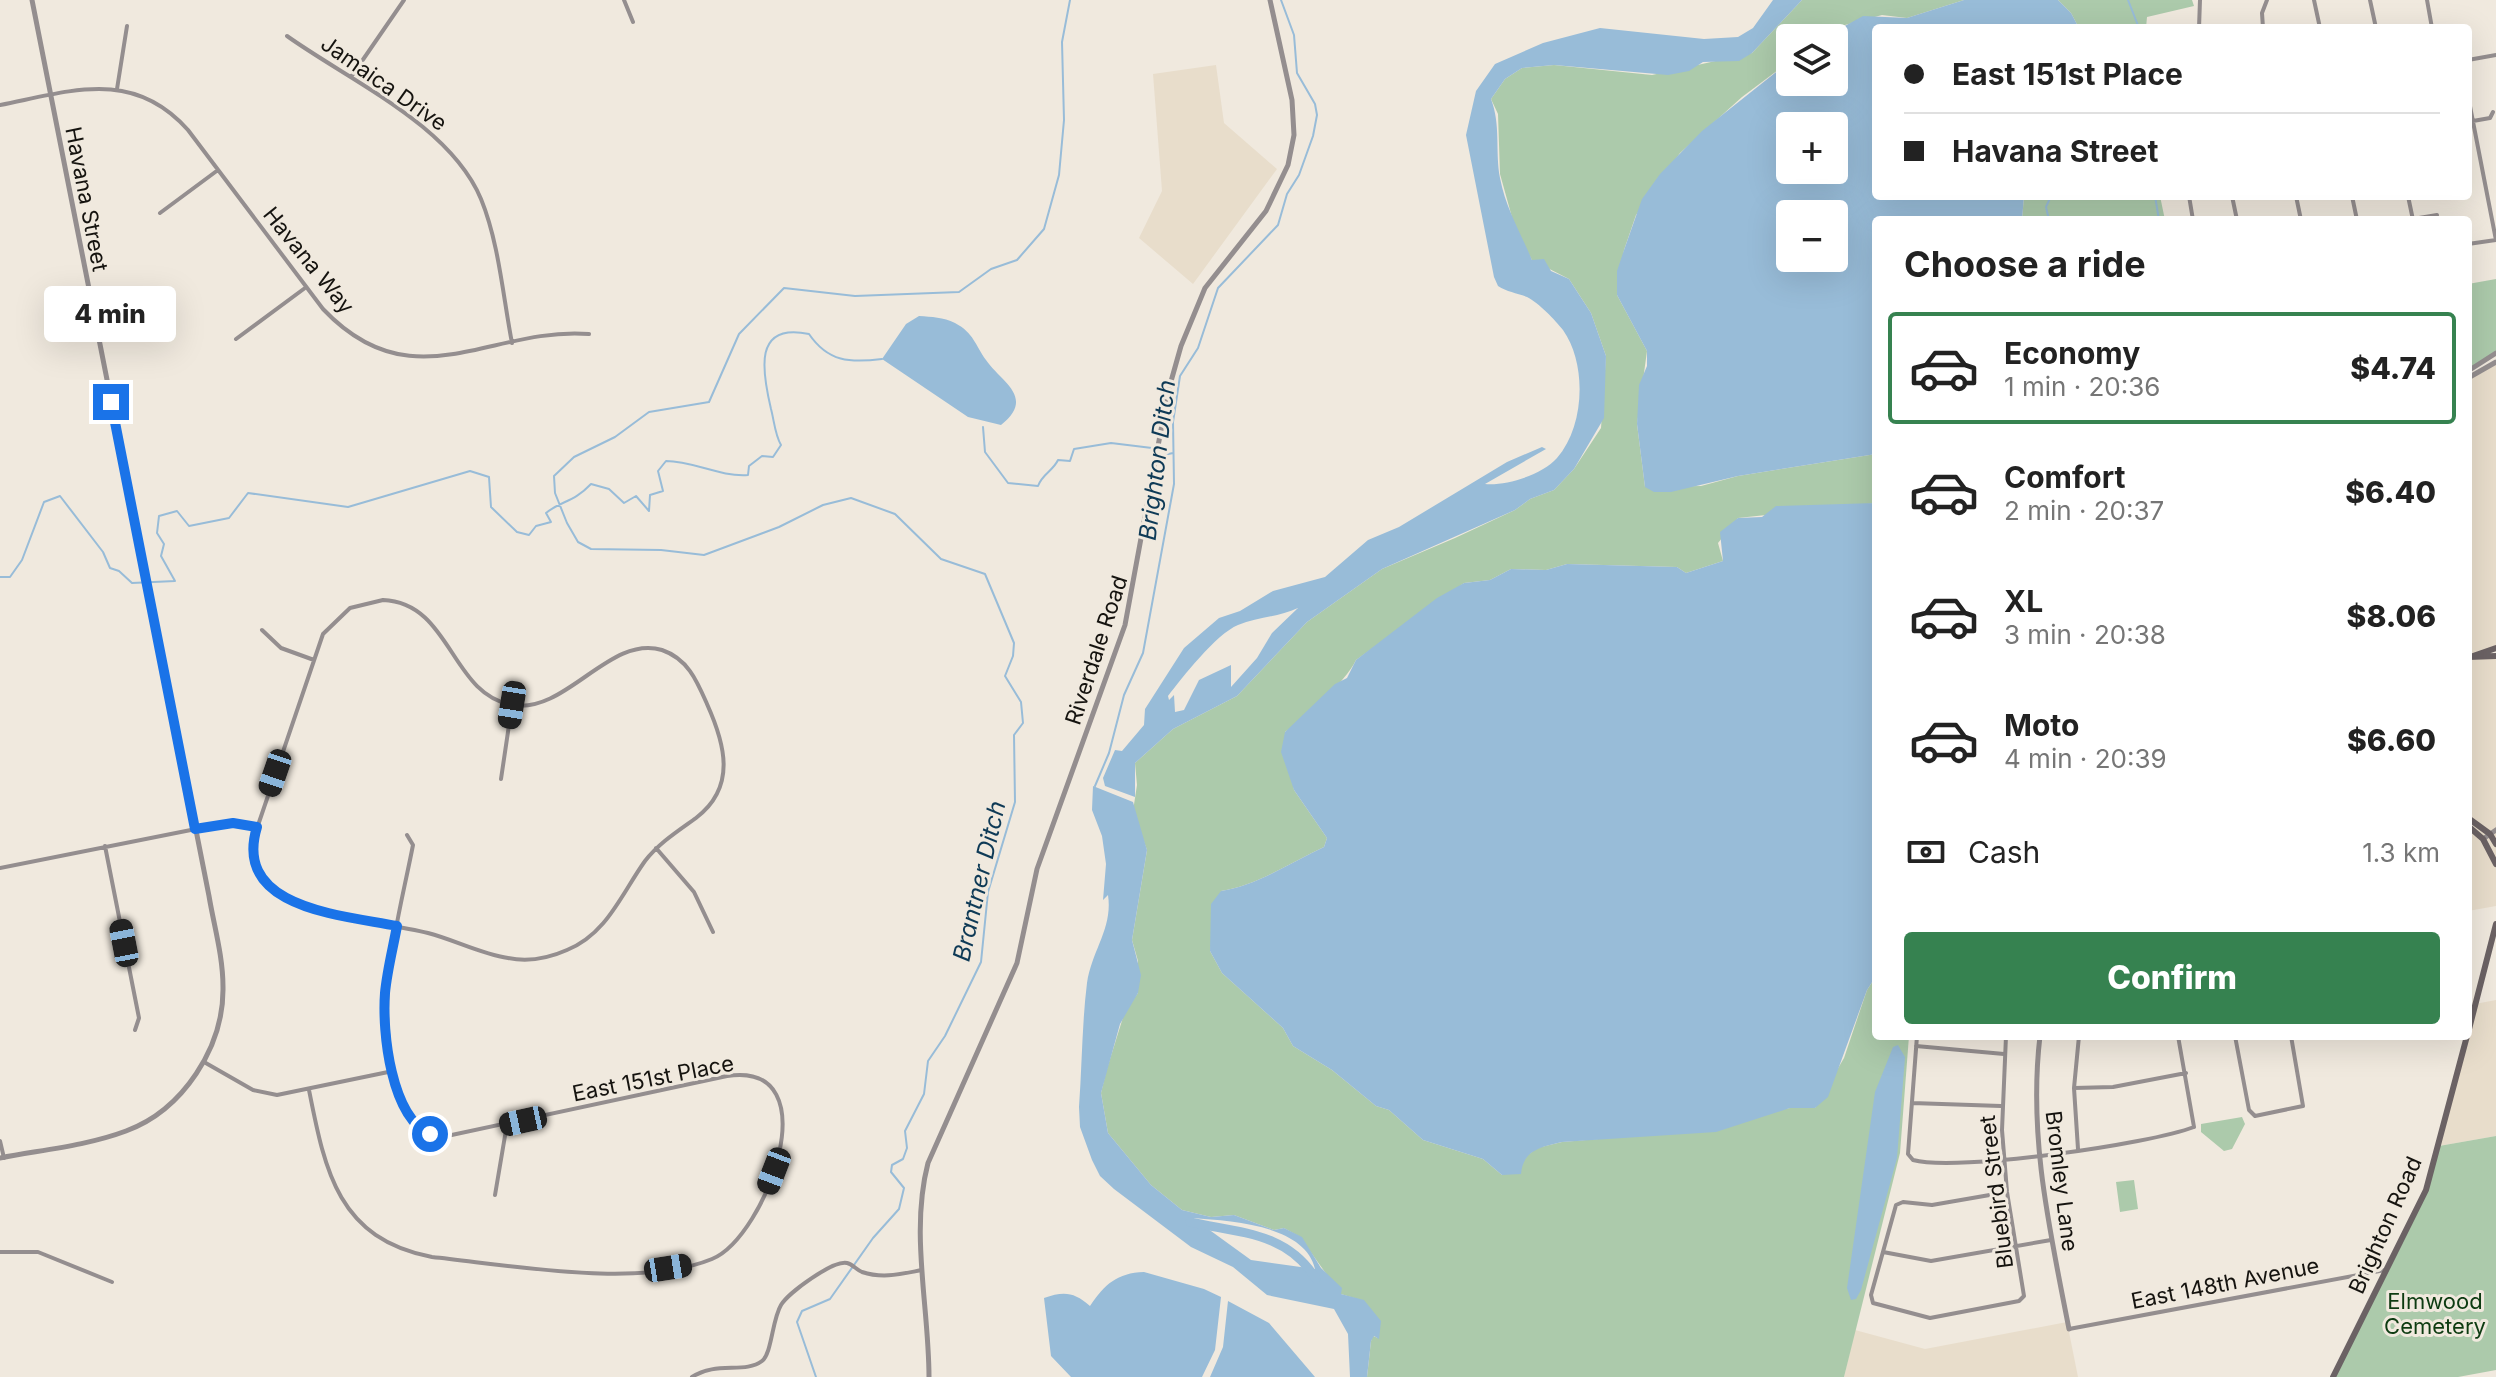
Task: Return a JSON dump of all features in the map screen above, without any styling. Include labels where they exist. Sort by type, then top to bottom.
[{"type":"main road","points":[[2472,656],[2496,648]]},
{"type":"main road","points":[[2472,657],[2496,656]]},
{"type":"main road","points":[[2472,820],[2493,832],[2496,844]]},
{"type":"main road","points":[[2472,829],[2483,839],[2496,864]]},
{"type":"main road","name":"Brighton Road","points":[[2472,1018],[2496,924]]},
{"type":"main road","name":"Brighton Road","points":[[2333,1377],[2431,1176],[2466,1040]]},
{"type":"street","name":"Havana Street","points":[[2,1158],[104,1138],[135,1127],[174,1100],[204,1062],[219,1023],[223,985],[32,0]]},
{"type":"street","points":[[350,78],[404,0]]},
{"type":"street","points":[[624,0],[633,22]]},
{"type":"street","name":"Riverdale Road","points":[[929,1377],[922,1270],[922,1202],[928,1163],[1017,963],[1037,869],[1125,625],[1175,361],[1205,288],[1266,211],[1288,165],[1294,135],[1292,100],[1270,0]]},
{"type":"street","points":[[2199,24],[2200,0]]},
{"type":"street","points":[[2263,24],[2262,13],[2267,0]]},
{"type":"street","points":[[2314,0],[2319,24]]},
{"type":"street","points":[[2370,0],[2375,24]]},
{"type":"street","points":[[2427,0],[2431,24]]},
{"type":"street","points":[[117,89],[127,26]]},
{"type":"street","name":"Jamaica Drive","points":[[287,36],[431,133],[466,170],[484,207],[512,344]]},
{"type":"street","points":[[2472,59],[2496,55]]},
{"type":"street","name":"Havana Way","points":[[0,105],[88,89],[117,89],[144,96],[164,107],[188,130],[306,287],[341,326],[389,351],[433,357],[565,334],[589,334]]},
{"type":"street","points":[[2473,121],[2490,118],[2493,112]]},
{"type":"street","points":[[2472,116],[2488,182],[2496,240],[2472,243]]},
{"type":"street","points":[[160,213],[218,170]]},
{"type":"street","points":[[2432,216],[2437,215]]},
{"type":"street","points":[[236,339],[306,287]]},
{"type":"street","points":[[2472,368],[2496,353]]},
{"type":"street","points":[[2472,376],[2496,362]]},
{"type":"street","points":[[372,600],[396,601],[429,618],[485,693],[512,705],[545,700],[632,651],[652,649],[668,653],[688,667],[722,738],[725,767],[722,783],[707,807],[656,848],[599,928],[585,941],[561,953],[510,959],[397,926],[312,909],[282,896],[255,866],[252,851],[257,827],[314,660],[326,630],[345,611],[372,600]]},
{"type":"street","points":[[262,630],[281,648],[314,660]]},
{"type":"street","points":[[501,779],[512,705]]},
{"type":"street","points":[[0,868],[195,829],[233,823],[257,827]]},
{"type":"street","points":[[2483,839],[2493,832]]},
{"type":"street","name":"East 151st Place","points":[[309,1090],[328,1175],[342,1201],[361,1224],[411,1252],[486,1263],[625,1273],[686,1265],[723,1253],[740,1235],[762,1200],[779,1155],[782,1114],[768,1086],[751,1077],[734,1075],[447,1136],[425,1132],[405,1114],[393,1071],[385,1004],[413,845],[407,835]]},
{"type":"street","points":[[105,846],[139,1018],[135,1030]]},
{"type":"street","points":[[656,848],[694,892],[713,932]]},
{"type":"street","points":[[1917,1040],[1908,1157],[1919,1162],[1943,1163],[2078,1150],[2195,1128],[2179,1040]]},
{"type":"street","name":"Bluebird Street","points":[[1883,1252],[1871,1295],[1872,1302],[1878,1306],[1930,1318],[2019,1301],[2024,1296],[2004,1158],[2001,1106],[2006,1040]]},
{"type":"street","name":"Bromley Lane","points":[[2040,1040],[2035,1093],[2038,1154],[2069,1329]]},
{"type":"street","points":[[2078,1150],[2074,1088],[2079,1040]]},
{"type":"street","points":[[2236,1040],[2251,1116],[2303,1106],[2292,1040]]},
{"type":"street","points":[[1916,1046],[2004,1054]]},
{"type":"street","points":[[204,1062],[258,1092],[277,1095],[393,1071]]},
{"type":"street","points":[[2074,1088],[2113,1087],[2186,1073]]},
{"type":"street","points":[[1912,1103],[2001,1106]]},
{"type":"street","points":[[495,1195],[507,1124]]},
{"type":"street","points":[[0,1141],[2,1158]]},
{"type":"street","points":[[2007,1192],[1932,1205],[1900,1202],[1895,1207],[1883,1252],[1931,1261],[2051,1240]]},
{"type":"street","points":[[0,1252],[38,1252],[112,1282]]},
{"type":"street","points":[[692,1377],[714,1367],[751,1366],[765,1359],[770,1351],[769,1335],[782,1303],[830,1267],[850,1265],[882,1277],[922,1270]]},
{"type":"street","name":"East 148th Avenue","points":[[2069,1329],[2387,1270]]},
{"type":"shaded area","points":[[1216,65],[1224,123],[1277,169],[1193,284],[1139,238],[1162,191],[1153,74]]},
{"type":"shaded area","points":[[2496,362],[2496,648],[2483,651],[2496,656],[2496,906],[2472,910],[2472,376]]},
{"type":"shaded area","points":[[2496,1000],[2496,1136],[2439,1146],[2466,1040],[2472,1040],[2475,1004]]},
{"type":"shaded area","points":[[2067,1322],[2078,1377],[1844,1377],[1855,1330],[1925,1349]]},
{"type":"green space","points":[[1802,0],[1964,0],[1907,18],[1882,15],[1848,24],[1779,24]]},
{"type":"green space","points":[[2058,0],[2192,0],[2194,6],[2147,17],[2146,24],[2077,24]]},
{"type":"green space","points":[[1776,28],[1776,72],[1742,97],[1680,153],[1636,215],[1624,250],[1617,295],[1647,351],[1637,424],[1645,487],[1701,486],[1738,476],[1872,455],[1872,503],[1738,518],[1718,543],[1723,561],[1686,573],[1677,567],[1567,564],[1546,570],[1511,569],[1490,580],[1464,583],[1356,660],[1335,688],[1285,732],[1294,790],[1327,838],[1324,847],[1261,879],[1221,891],[1210,951],[1222,973],[1283,1028],[1293,1046],[1332,1070],[1376,1106],[1389,1110],[1423,1140],[1483,1159],[1502,1175],[1537,1148],[1562,1142],[1647,1135],[1790,1108],[1815,1108],[1844,1058],[1872,982],[1872,1040],[1909,1040],[1900,1153],[1844,1377],[1367,1377],[1371,1341],[1373,1336],[1378,1338],[1354,1298],[1341,1294],[1341,1288],[1332,1282],[1300,1237],[1284,1228],[1274,1230],[1234,1215],[1211,1217],[1182,1210],[1151,1185],[1108,1133],[1101,1093],[1125,1011],[1138,993],[1138,961],[1132,940],[1147,850],[1133,811],[1137,785],[1135,763],[1173,729],[1237,696],[1307,622],[1382,569],[1554,490],[1574,469],[1601,428],[1606,356],[1591,313],[1569,279],[1532,260],[1515,228],[1500,174],[1498,114],[1491,99],[1505,79],[1522,68],[1554,65],[1652,75],[1752,53]]},
{"type":"green space","points":[[2024,200],[2161,200],[2164,216],[2022,216]]},
{"type":"green space","points":[[2496,279],[2496,353],[2472,368],[2472,283]]},
{"type":"green space","points":[[2242,1117],[2245,1124],[2232,1149],[2224,1151],[2201,1132],[2201,1124]]},
{"type":"green space","name":"Elmwood Cemetery","points":[[2496,1136],[2496,1370],[2458,1377],[2333,1377],[2420,1204],[2439,1146]]},
{"type":"green space","points":[[2134,1180],[2138,1209],[2120,1212],[2116,1182]]},
{"type":"water","points":[[1773,0],[1802,0],[1776,24],[1752,53],[1739,61],[1703,62],[1689,71],[1668,75],[1554,65],[1522,68],[1505,79],[1491,99],[1503,189],[1532,260],[1544,259],[1551,271],[1569,279],[1591,313],[1606,356],[1604,418],[1574,469],[1554,490],[1382,569],[1307,622],[1237,696],[1173,729],[1135,763],[1135,797],[1105,786],[1103,778],[1115,750],[1122,751],[1144,725],[1145,709],[1184,648],[1219,618],[1240,611],[1273,591],[1325,577],[1368,540],[1399,527],[1507,462],[1542,447],[1546,449],[1485,484],[1513,481],[1533,474],[1557,458],[1566,445],[1578,412],[1580,395],[1571,344],[1563,330],[1537,303],[1498,286],[1466,135],[1476,91],[1495,64],[1543,43],[1600,28],[1704,39],[1738,37],[1753,28]],"holes":[[[1298,608],[1272,633],[1257,658],[1231,687],[1231,665],[1199,680],[1184,710],[1175,712],[1174,695],[1169,700],[1168,696],[1220,637],[1238,625]]]},
{"type":"water","points":[[1964,0],[2058,0],[2071,13],[2077,24],[1872,24],[1872,200],[2024,200],[2022,216],[1872,216],[1872,455],[1738,476],[1671,492],[1654,492],[1645,487],[1637,424],[1639,385],[1647,366],[1647,351],[1617,295],[1617,271],[1642,199],[1660,174],[1702,131],[1776,72],[1776,96],[1848,96],[1848,24],[1863,16],[1907,18]]},
{"type":"water","points":[[919,316],[946,320],[961,327],[1012,390],[1016,406],[1001,425],[968,417],[882,359],[906,324]]},
{"type":"water","points":[[1872,503],[1872,982],[1828,1097],[1815,1108],[1790,1108],[1716,1132],[1562,1142],[1534,1151],[1525,1160],[1521,1174],[1502,1175],[1483,1159],[1423,1140],[1389,1110],[1376,1106],[1332,1070],[1293,1046],[1283,1028],[1222,973],[1210,951],[1211,904],[1221,891],[1274,873],[1324,847],[1327,838],[1294,790],[1281,752],[1285,732],[1335,684],[1347,678],[1356,660],[1437,598],[1464,583],[1490,580],[1511,569],[1546,570],[1567,564],[1677,567],[1686,573],[1723,561],[1720,532],[1738,518],[1762,517],[1776,506]]},
{"type":"water","points":[[1093,786],[1133,802],[1147,850],[1132,940],[1141,975],[1138,993],[1120,1024],[1101,1093],[1108,1133],[1151,1185],[1182,1210],[1211,1217],[1234,1215],[1274,1230],[1284,1228],[1302,1237],[1321,1268],[1342,1288],[1341,1294],[1364,1300],[1381,1321],[1379,1339],[1374,1336],[1371,1341],[1367,1377],[1350,1377],[1348,1334],[1334,1309],[1267,1295],[1233,1267],[1191,1247],[1114,1189],[1100,1176],[1092,1160],[1080,1127],[1084,1013],[1087,983],[1109,907],[1108,895],[1103,900],[1106,864],[1102,836],[1092,810]],"holes":[[[1193,1218],[1246,1224],[1282,1234],[1308,1254],[1315,1269],[1251,1260]]]},
{"type":"water","points":[[1898,1045],[1905,1057],[1897,1158],[1861,1290],[1856,1299],[1851,1300],[1847,1288],[1875,1092],[1893,1047]]},
{"type":"water","points":[[1144,1272],[1221,1297],[1215,1350],[1202,1377],[1071,1377],[1051,1356],[1044,1298],[1068,1294],[1090,1306],[1112,1281]]},
{"type":"water","points":[[1228,1301],[1269,1323],[1315,1377],[1210,1377],[1223,1347]]},
{"type":"waterway","name":"Brantner Ditch","points":[[816,1377],[797,1322],[802,1311],[830,1299],[873,1238],[899,1209],[904,1188],[891,1172],[892,1165],[903,1159],[907,1148],[905,1131],[924,1094],[928,1061],[945,1036],[981,962],[988,892],[1015,802],[1014,735],[1023,723],[1021,702],[1005,676],[1013,656],[1014,643],[985,574],[941,559],[895,514],[851,498],[823,505],[779,527],[704,555],[661,550],[591,549],[578,542],[567,523],[555,493],[554,476],[574,457],[615,437],[649,412],[709,402],[739,334],[784,288],[855,296],[959,292],[991,269],[1017,260],[1044,229],[1059,175],[1064,120],[1062,42],[1070,0]]},
{"type":"waterway","name":"Brighton Ditch","points":[[1095,786],[1109,753],[1124,695],[1143,653],[1174,484],[1173,422],[1180,376],[1198,348],[1218,288],[1278,225],[1287,194],[1299,175],[1313,136],[1317,115],[1315,104],[1297,73],[1294,35],[1281,0]]},
{"type":"waterway","points":[[2128,0],[2137,24]]},
{"type":"waterway","points":[[2048,216],[2046,207],[2049,200]]},
{"type":"waterway","points":[[2156,200],[2158,216]]},
{"type":"waterway","points":[[0,577],[10,577],[22,560],[44,502],[60,496],[103,552],[110,568],[119,571],[132,583],[175,581],[161,556],[164,544],[157,533],[159,516],[177,511],[189,526],[229,518],[248,493],[348,507],[470,471],[489,477],[491,507],[517,532],[529,535],[536,526],[551,522],[546,513],[579,495],[591,484],[609,489],[624,503],[636,496],[649,511],[650,495],[663,491],[658,471],[666,461],[687,463],[727,474],[748,475],[749,466],[762,456],[773,457],[781,445],[764,365],[770,342],[778,335],[791,332],[809,334],[824,350],[841,358],[860,361],[882,359]]},
{"type":"waterway","points":[[983,427],[985,452],[1008,483],[1038,486],[1058,460],[1070,461],[1074,449],[1111,443],[1152,448]]},
{"type":"waterway","points":[[1164,455],[1173,453]]},
{"type":"waterway","points":[[1190,1222],[1244,1232],[1277,1243],[1291,1252],[1316,1279]]},
{"type":"route","points":[[111,402],[195,829],[233,823],[257,827],[252,856],[260,874],[276,892],[312,909],[397,926],[386,988],[385,1029],[402,1108],[415,1126],[430,1134]]}]
